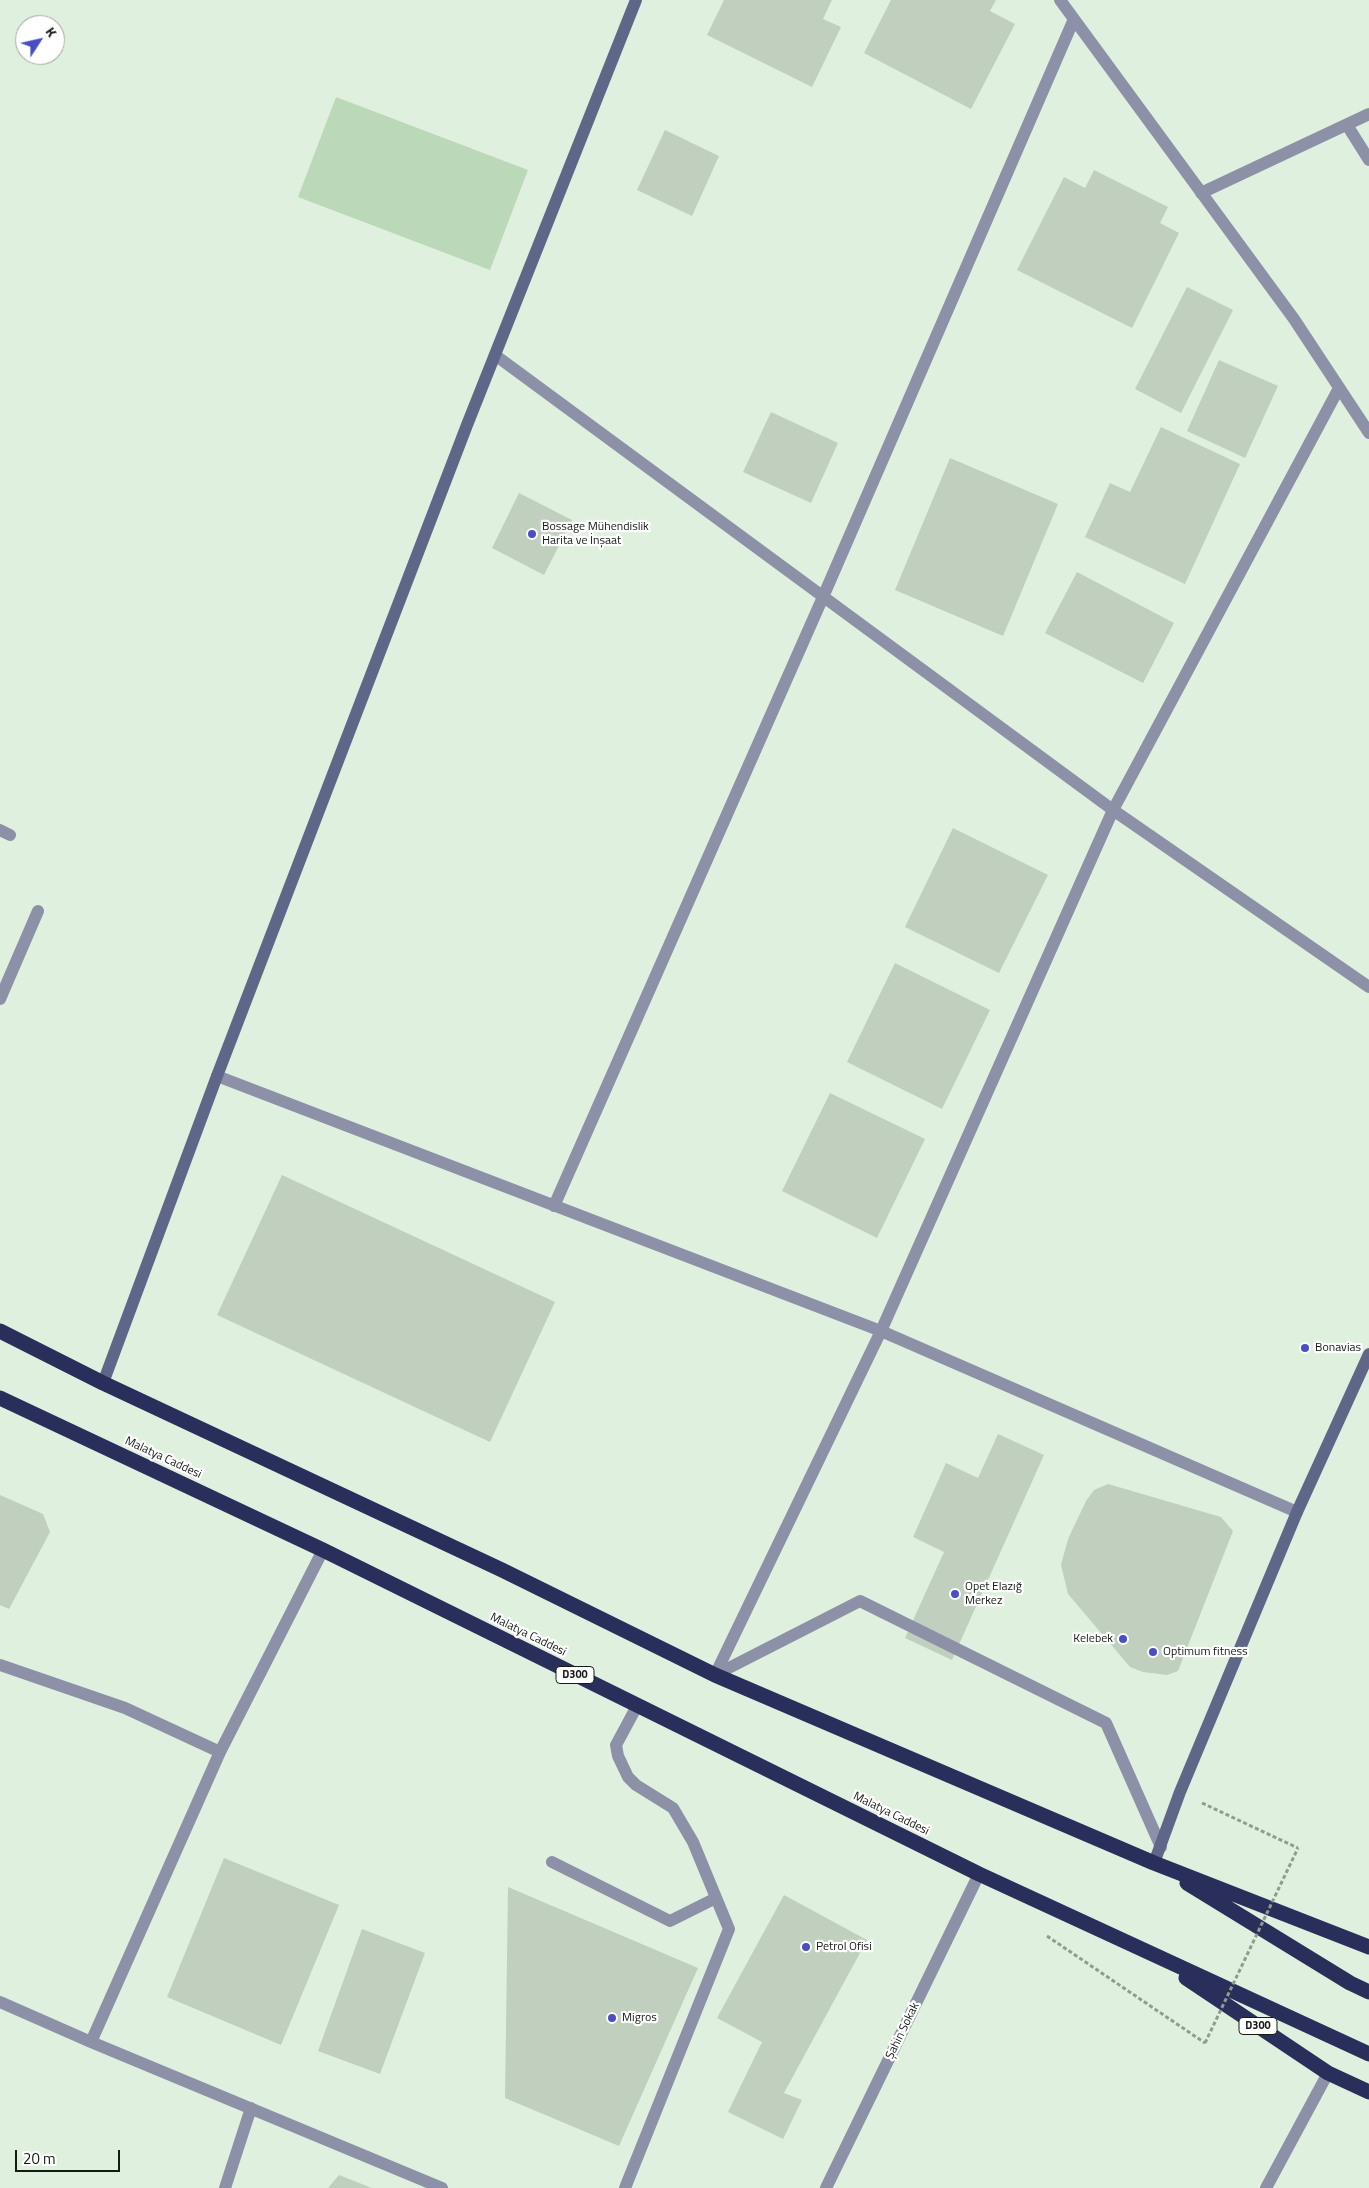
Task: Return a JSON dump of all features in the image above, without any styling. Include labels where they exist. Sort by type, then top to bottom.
[{"type":"highway","points":[[0,1331],[103,1382],[502,1570],[715,1675],[1154,1863],[1369,1947]]},
{"type":"highway","name":"Malatya Caddesi","points":[[0,1398],[323,1550],[979,1874],[1150,1953]]},
{"type":"highway","points":[[1154,1863],[1350,1983],[1369,1992]]},
{"type":"highway","points":[[1150,1953],[1369,2054]]},
{"type":"highway","name":"D300","points":[[1150,1953],[1328,2073],[1369,2092]]},
{"type":"street","points":[[103,1382],[217,1076],[495,355],[636,0]]},
{"type":"street","points":[[1060,0],[1294,319],[1369,433]]},
{"type":"street","points":[[554,1206],[823,597],[1074,19]]},
{"type":"street","points":[[1201,193],[1369,114]]},
{"type":"street","points":[[1347,125],[1369,160]]},
{"type":"street","points":[[495,355],[1113,810],[1369,987]]},
{"type":"street","points":[[715,1675],[881,1331],[1113,810],[1339,388]]},
{"type":"street","points":[[0,999],[38,911]]},
{"type":"street","points":[[217,1076],[881,1331],[1297,1512]]},
{"type":"street","points":[[1154,1863],[1180,1792],[1297,1512],[1369,1354]]},
{"type":"street","points":[[91,2042],[220,1752],[323,1550]]},
{"type":"street","points":[[715,1675],[860,1601],[1106,1723],[1161,1847]]},
{"type":"street","points":[[0,1665],[125,1708],[220,1752]]},
{"type":"street","points":[[625,2188],[729,1929],[693,1842],[673,1808],[636,1785],[628,1776],[618,1756],[616,1745],[637,1706]]},
{"type":"street","points":[[552,1862],[670,1921],[716,1898]]},
{"type":"street","name":"Şahin Sokak","points":[[826,2188],[979,1874]]},
{"type":"street","points":[[0,2002],[91,2042],[442,2188]]},
{"type":"street","points":[[1266,2188],[1328,2073]]},
{"type":"street","points":[[225,2188],[251,2108]]},
{"type":"path","points":[[1040,1931],[1205,2043],[1298,1848],[1180,1792]]},
{"type":"green space","points":[[336,97],[528,170],[490,270],[298,197]]},
{"type":"building","points":[[724,0],[832,0],[823,19],[841,27],[812,87],[707,35]]},
{"type":"building","points":[[891,0],[996,0],[990,11],[1015,24],[971,109],[864,53]]},
{"type":"building","points":[[665,130],[719,156],[692,216],[637,190]]},
{"type":"building","points":[[1094,170],[1168,207],[1160,223],[1179,233],[1132,328],[1017,270],[1064,177],[1085,188]]},
{"type":"building","points":[[1187,287],[1233,310],[1181,413],[1135,389]]},
{"type":"building","points":[[1219,360],[1278,386],[1245,458],[1187,431]]},
{"type":"building","points":[[771,412],[838,443],[811,503],[743,472]]},
{"type":"building","points":[[1161,427],[1240,464],[1185,584],[1085,537],[1110,483],[1130,492]]},
{"type":"building","points":[[950,458],[1058,504],[1003,636],[895,590]]},
{"type":"building","name":"Bossage Mühendislik Harita ve İnşaat","points":[[519,493],[572,520],[544,575],[492,548]]},
{"type":"building","points":[[1077,572],[1174,623],[1143,683],[1045,633]]},
{"type":"building","points":[[953,828],[1048,875],[999,973],[905,927]]},
{"type":"building","points":[[895,963],[990,1010],[942,1109],[847,1062]]},
{"type":"building","points":[[830,1093],[925,1139],[877,1238],[782,1191]]},
{"type":"building","points":[[282,1175],[555,1302],[490,1442],[217,1315]]},
{"type":"building","points":[[998,1434],[1044,1455],[952,1660],[905,1638],[944,1552],[913,1537],[946,1463],[978,1478]]},
{"type":"building","points":[[1108,1484],[1221,1517],[1233,1531],[1178,1671],[1167,1675],[1143,1672],[1130,1667],[1068,1594],[1061,1565],[1068,1539],[1086,1501],[1094,1490]]},
{"type":"building","points":[[0,1495],[43,1514],[50,1532],[9,1609],[0,1605]]},
{"type":"building","points":[[224,1858],[339,1905],[281,2045],[167,1997]]},
{"type":"building","points":[[508,1887],[698,1968],[619,2146],[505,2098]]},
{"type":"building","points":[[784,1895],[867,1940],[784,2093],[802,2100],[783,2139],[728,2112],[762,2042],[717,2018]]},
{"type":"building","points":[[362,1929],[425,1953],[380,2074],[318,2051]]},
{"type":"building","points":[[339,2175],[372,2188],[328,2188]]},
{"type":"place","name":"Bossage Mühendislik Harita ve İnşaat","points":[[532,534]]},
{"type":"place","name":"Bonavias","points":[[1305,1348]]},
{"type":"place","name":"Opet Elazığ Merkez","points":[[955,1594]]},
{"type":"place","name":"Kelebek","points":[[1123,1639]]},
{"type":"place","name":"Optimum fitness","points":[[1153,1652]]},
{"type":"place","name":"Petrol Ofisi","points":[[806,1947]]},
{"type":"place","name":"Migros","points":[[612,2018]]}]
